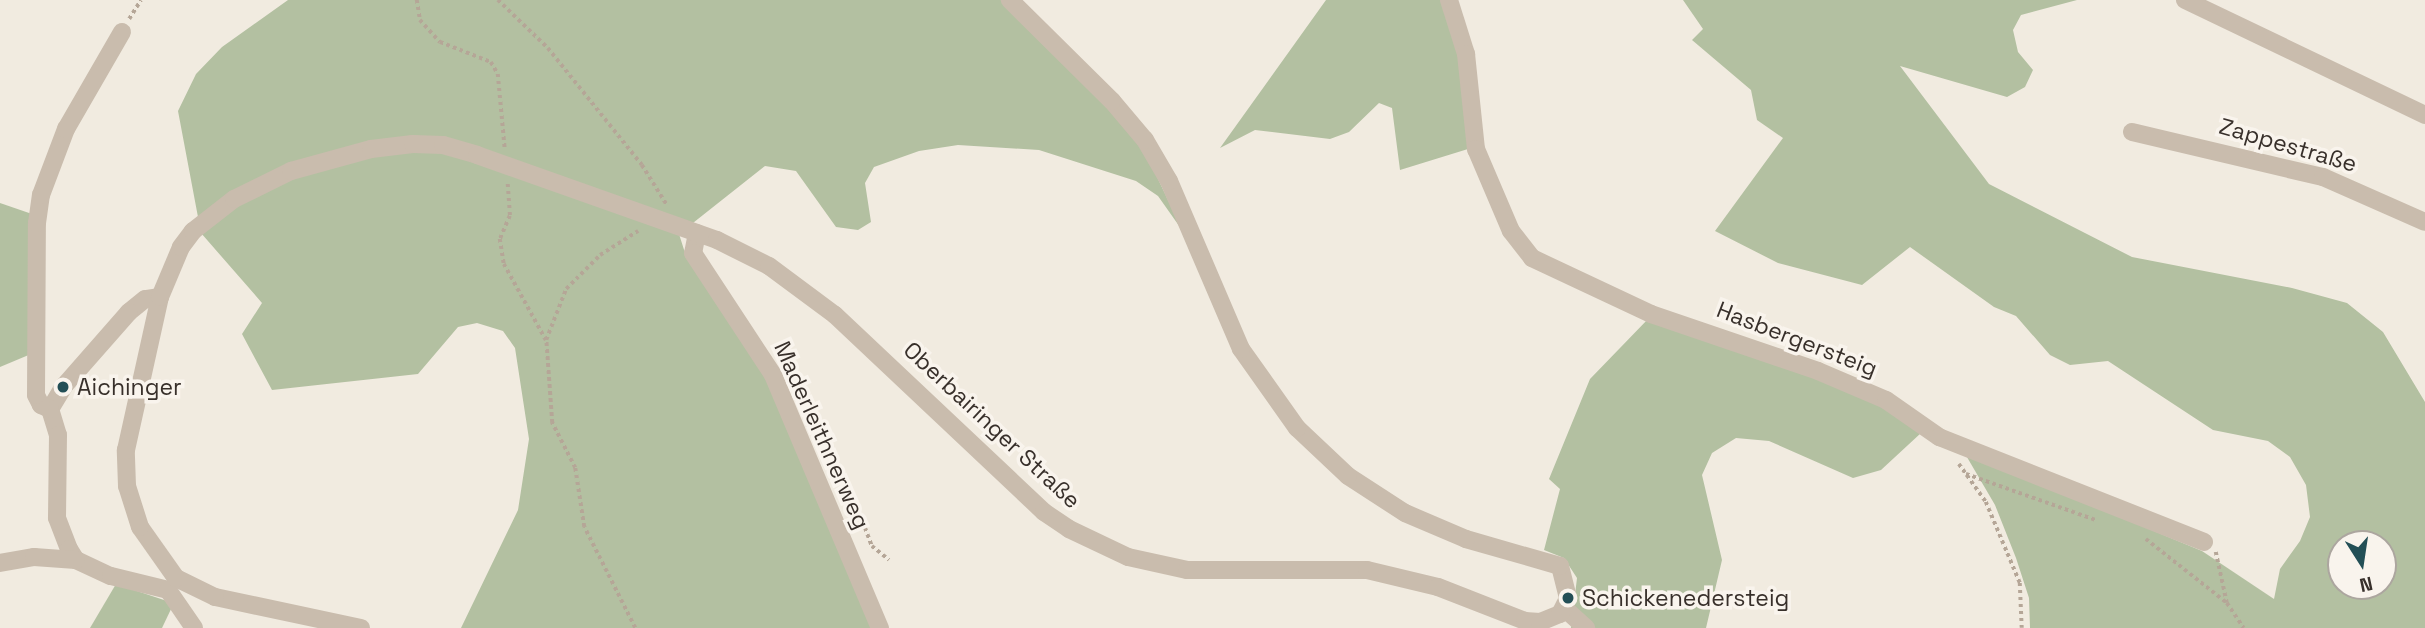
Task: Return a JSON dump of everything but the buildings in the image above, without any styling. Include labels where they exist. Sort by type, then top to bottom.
[{"type":"street","points":[[1010,0],[1112,101],[1145,140],[1169,181],[1241,349],[1297,428],[1348,476],[1405,513],[1466,539],[1560,566],[1567,585],[1564,608],[1586,628]]},
{"type":"street","name":"Hasbergersteig","points":[[1449,0],[1466,54],[1479,161],[1511,230],[1532,258],[1651,314],[1818,371],[1886,400],[1939,437],[2204,542]]},
{"type":"street","points":[[2185,0],[2425,115]]},
{"type":"street","points":[[50,409],[41,405],[36,383],[37,223],[41,195],[66,129],[122,32]]},
{"type":"street","name":"Zappestraße","points":[[2132,132],[2323,177],[2425,222]]},
{"type":"street","name":"Oberbairinger Straße","points":[[194,628],[139,527],[125,469],[128,430],[160,298],[181,247],[193,231],[234,199],[291,171],[371,149],[443,145],[697,233],[769,266],[835,315],[1044,512],[1097,544],[1157,565],[1187,570],[1333,568],[1401,576],[1525,621],[1553,618],[1564,608]]},
{"type":"street","name":"Maderleithnerweg","points":[[697,233],[693,253],[773,375],[880,628]]},
{"type":"street","points":[[76,560],[57,519],[58,435],[50,409],[64,386],[129,312],[145,299],[160,298]]},
{"type":"street","name":"Oberbairinger Straße","points":[[0,563],[34,557],[76,560],[136,585],[172,584],[215,597],[361,628]]},
{"type":"path","points":[[498,0],[548,48],[642,166],[666,222],[600,255],[566,289],[546,340],[552,423],[575,468],[584,527],[635,628]]},
{"type":"path","points":[[2022,628],[2020,583],[1986,502],[1966,474],[2102,522]]},
{"type":"path","points":[[853,495],[872,546],[889,560]]},
{"type":"path","points":[[2137,535],[2227,603],[2244,628]]},
{"type":"path","points":[[2204,542],[2221,559],[2227,603]]},
{"type":"green space","points":[[288,0],[1001,0],[1108,106],[1145,151],[1182,230],[1158,196],[1136,181],[1039,150],[958,145],[919,151],[874,167],[865,183],[871,222],[858,230],[836,227],[796,171],[765,166],[679,234],[686,256],[769,377],[875,628],[461,628],[518,510],[529,439],[515,348],[503,331],[477,323],[458,327],[418,374],[272,390],[242,334],[262,303],[201,233],[178,111],[196,74],[222,47]]},
{"type":"green space","points":[[1326,0],[1445,0],[1460,43],[1468,149],[1400,170],[1392,108],[1379,103],[1349,132],[1330,139],[1255,130],[1220,148]]},
{"type":"green space","points":[[1683,0],[2077,0],[2021,15],[2013,30],[2018,52],[2033,70],[2025,87],[2007,97],[1900,66],[1989,184],[2132,257],[2292,288],[2347,303],[2383,332],[2425,402],[2425,628],[2030,628],[2029,598],[2016,558],[1995,505],[1964,452],[2202,551],[2274,599],[2280,569],[2300,541],[2310,517],[2306,485],[2290,457],[2268,441],[2213,430],[2108,361],[2070,365],[2050,355],[2016,316],[1994,307],[1910,247],[1862,285],[1778,263],[1715,231],[1783,138],[1757,120],[1751,90],[1692,40],[1703,29]]},
{"type":"green space","points":[[0,203],[32,214],[31,354],[0,367]]},
{"type":"green space","points":[[1649,318],[1702,334],[1883,405],[1921,433],[1881,470],[1853,478],[1769,441],[1736,438],[1712,453],[1702,475],[1722,560],[1706,628],[1571,628],[1577,578],[1564,558],[1544,550],[1560,489],[1549,479],[1590,379]]},
{"type":"green space","points":[[116,584],[167,601],[172,607],[162,628],[90,628]]},
{"type":"place","name":"Aichinger","points":[[63,387]]},
{"type":"place","name":"Schickenedersteig","points":[[1568,598]]}]
